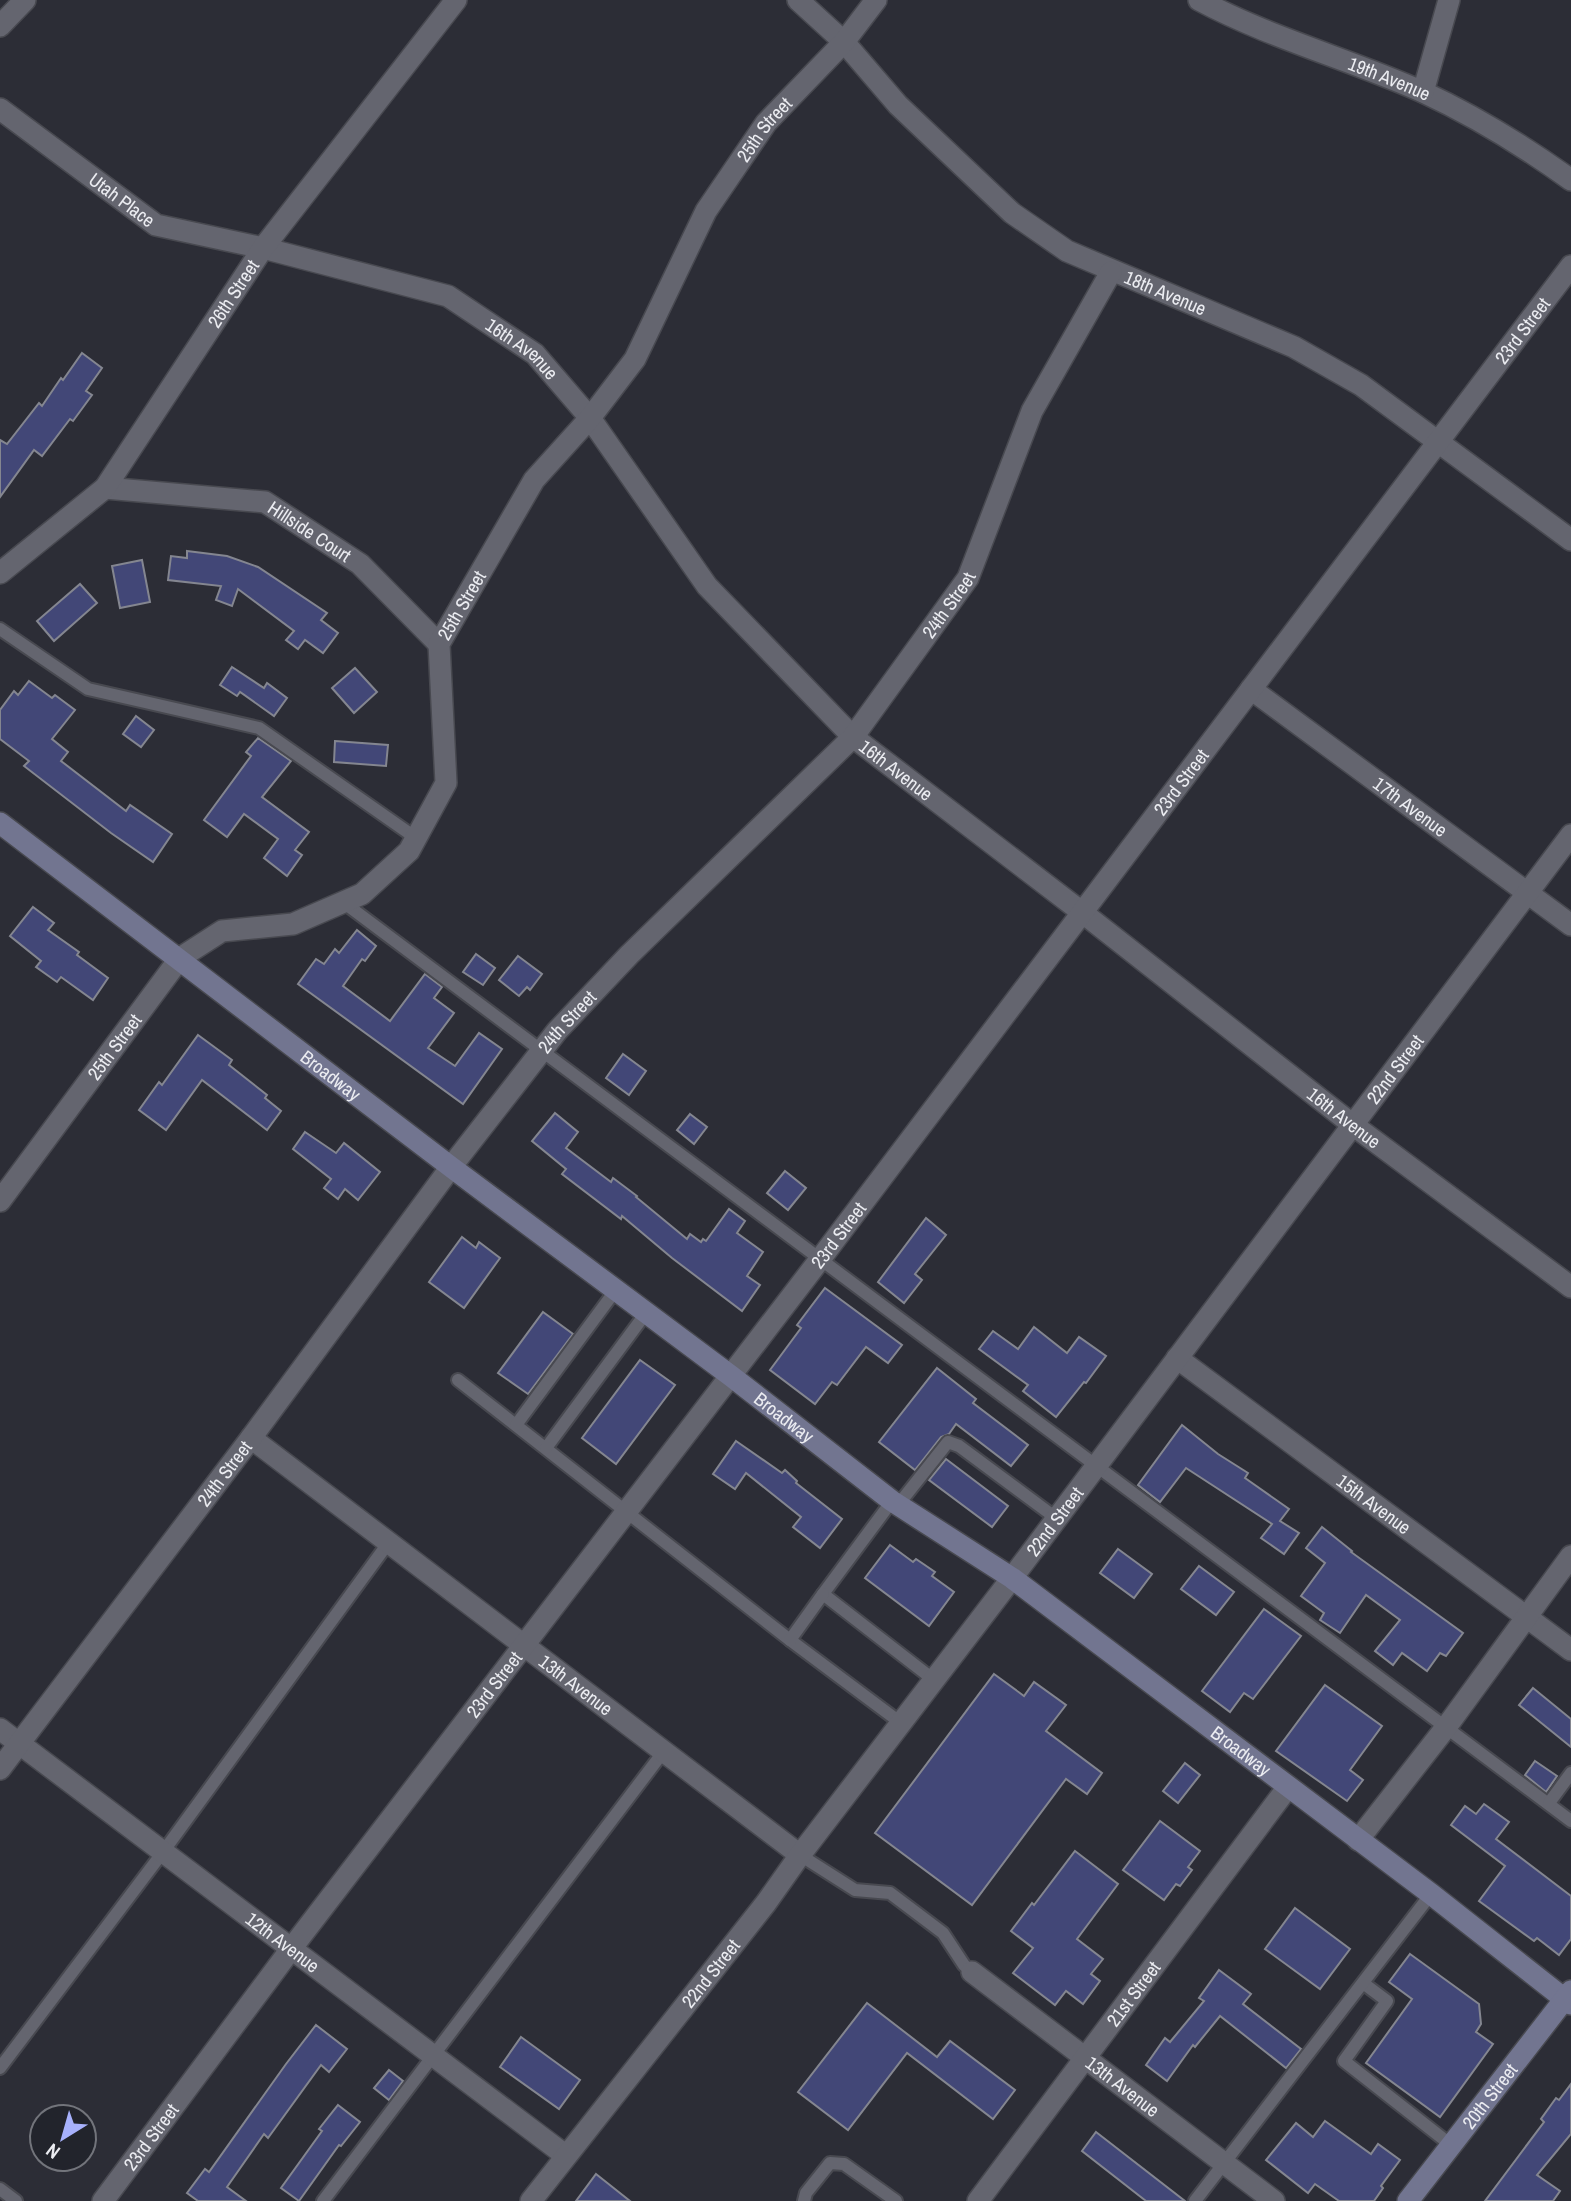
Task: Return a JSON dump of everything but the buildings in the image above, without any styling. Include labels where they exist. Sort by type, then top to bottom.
[{"type":"main road","name":"Broadway","points":[[0,823],[895,1503],[1012,1578],[1569,1998]]},
{"type":"main road","name":"20th Street","points":[[1408,2201],[1569,1998]]},
{"type":"street","points":[[0,26],[25,0]]},
{"type":"street","name":"26th Street","points":[[0,573],[105,488],[263,248],[456,0]]},
{"type":"street","name":"18th Avenue","points":[[798,0],[844,42],[898,105],[1012,213],[1067,251],[1111,272],[1294,346],[1361,385],[1571,540]]},
{"type":"street","name":"25th Street","points":[[0,1201],[180,958],[222,931],[293,924],[362,894],[409,851],[446,783],[439,644],[534,480],[590,418],[635,359],[706,211],[766,123],[844,42],[876,0]]},
{"type":"street","name":"19th Avenue","points":[[1199,0],[1233,18],[1423,92],[1524,146],[1571,180]]},
{"type":"street","points":[[1423,92],[1449,0]]},
{"type":"street","name":"Utah Place","points":[[0,109],[156,225],[263,248]]},
{"type":"street","name":"16th Avenue","points":[[263,248],[448,296],[536,354],[590,418],[706,586],[853,737],[1353,1125],[1571,1287]]},
{"type":"street","name":"23rd Street","points":[[103,2201],[291,1949],[821,1258],[1571,266]]},
{"type":"street","name":"24th Street","points":[[0,1769],[251,1438],[451,1167],[557,1031],[629,955],[853,737],[968,578],[1032,411],[1111,272]]},
{"type":"street","name":"Hillside Court","points":[[105,488],[265,502],[360,564],[439,644]]},
{"type":"street","name":"17th Avenue","points":[[1251,688],[1571,925]]},
{"type":"street","name":"22nd Street","points":[[531,2201],[766,1903],[1571,835]]},
{"type":"street","name":"15th Avenue","points":[[1177,1357],[1571,1650]]},
{"type":"street","name":"13th Avenue","points":[[251,1438],[800,1856]]},
{"type":"street","points":[[1358,1840],[1447,1726],[1571,1556]]},
{"type":"street","name":"12th Avenue","points":[[0,1729],[565,2155]]},
{"type":"street","name":"21st Street","points":[[978,2201],[1288,1787]]},
{"type":"street","name":"13th Avenue","points":[[972,1972],[1274,2201]]},
{"type":"lane","points":[[0,629],[89,689],[259,728],[416,838]]},
{"type":"lane","points":[[343,902],[1571,1821]]},
{"type":"lane","points":[[516,1425],[615,1291]]},
{"type":"lane","points":[[546,1448],[646,1313]]},
{"type":"lane","points":[[458,1380],[790,1640],[901,1723]]},
{"type":"lane","points":[[790,1640],[895,1503],[948,1442],[960,1446],[1056,1518]]},
{"type":"lane","points":[[0,2068],[163,1852],[389,1542]]},
{"type":"lane","points":[[823,1594],[934,1680]]},
{"type":"lane","points":[[323,2201],[664,1751]]},
{"type":"lane","points":[[1549,1803],[1571,1773]]},
{"type":"lane","points":[[800,1856],[855,1890],[890,1892],[943,1933],[964,1965],[972,1972]]},
{"type":"lane","points":[[1195,2201],[1431,1894]]},
{"type":"lane","points":[[1363,1983],[1387,2001],[1344,2061],[1451,2145]]},
{"type":"lane","points":[[804,2201],[806,2193],[830,2163],[844,2164],[896,2201]]},
{"type":"lane","points":[[0,2189],[16,2201]]}]
